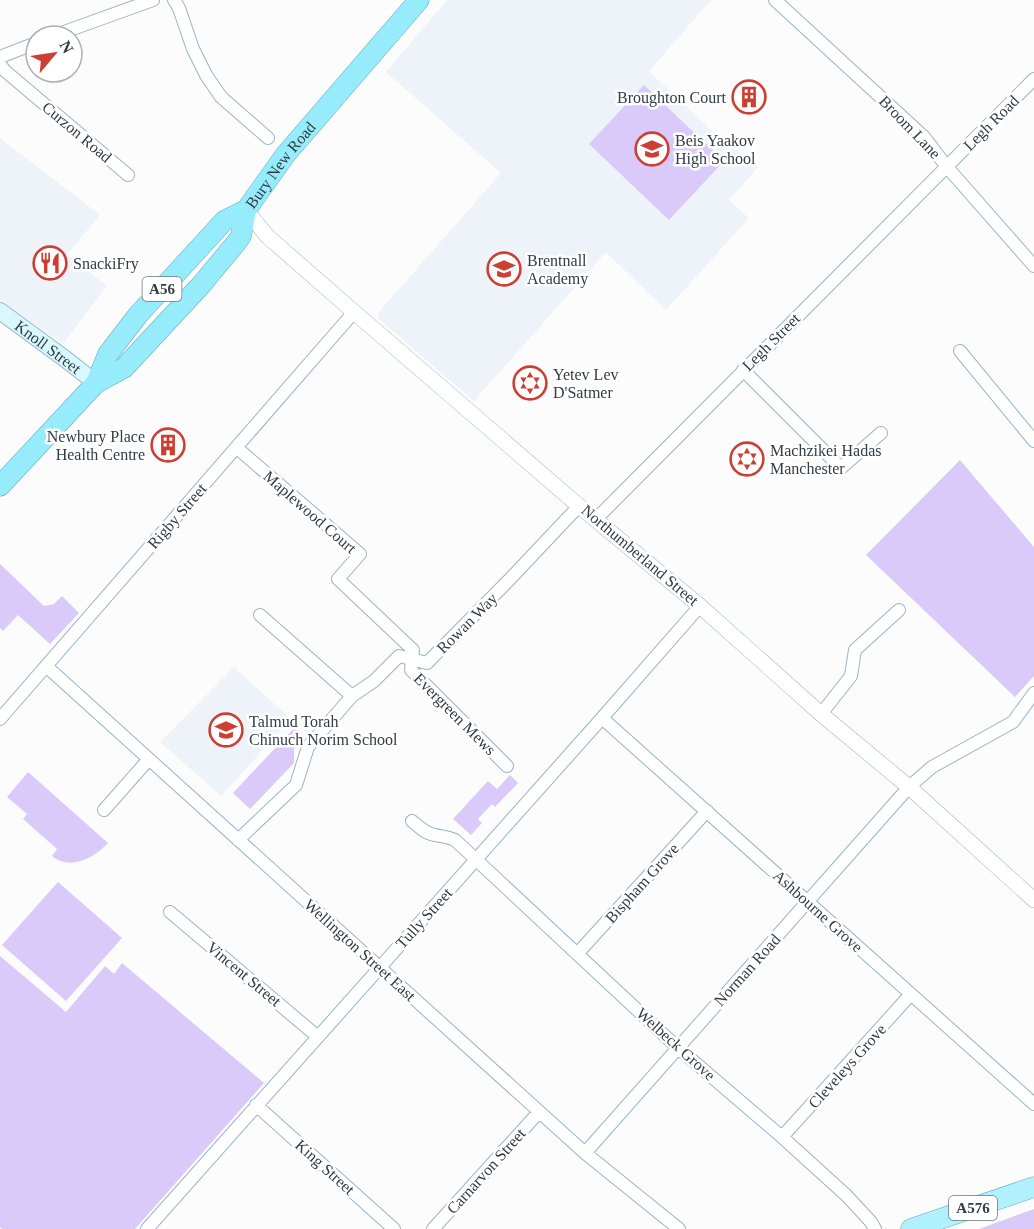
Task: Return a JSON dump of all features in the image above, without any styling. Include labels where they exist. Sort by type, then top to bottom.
[{"type":"highway","name":"Bury New Road","points":[[246,210],[286,154],[419,0]]},
{"type":"highway","name":"A56","points":[[0,486],[96,383],[124,368],[201,285],[241,236],[246,210]]},
{"type":"main road","name":"Knoll Street","points":[[0,311],[96,383]]},
{"type":"main road","name":"A576","points":[[919,1228],[1034,1187]]},
{"type":"street","points":[[84,25],[153,0]]},
{"type":"street","points":[[174,0],[206,75],[221,97],[267,138]]},
{"type":"street","name":"Broom Lane","points":[[775,0],[924,137],[947,167],[1034,266]]},
{"type":"street","points":[[0,57],[24,48]]},
{"type":"street","name":"Curzon Road","points":[[0,64],[4,70],[128,175]]},
{"type":"street","name":"Legh Road","points":[[947,167],[1034,79]]},
{"type":"street","name":"Legh Street","points":[[596,519],[947,167]]},
{"type":"street","name":"Northumberland Street","points":[[246,210],[267,236],[579,506],[700,606],[820,714],[909,787],[1034,900]]},
{"type":"street","name":"Rigby Street","points":[[0,719],[354,312]]},
{"type":"street","points":[[960,351],[1034,441]]},
{"type":"street","points":[[743,370],[841,468],[881,433]]},
{"type":"street","name":"Maplewood Court","points":[[237,448],[360,554],[338,579],[413,650],[412,659]]},
{"type":"street","name":"Rowan Way","points":[[352,696],[374,681],[399,656],[427,663],[579,506]]},
{"type":"street","name":"Tully Street","points":[[147,1229],[700,606]]},
{"type":"street","points":[[820,714],[851,676],[855,650],[899,610]]},
{"type":"street","points":[[238,840],[296,785],[308,747],[352,696],[260,615]]},
{"type":"street","name":"Evergreen Mews","points":[[412,659],[411,670],[507,766]]},
{"type":"street","name":"Wellington Street East","points":[[46,666],[585,1153],[679,1229]]},
{"type":"street","name":"Norman Road","points":[[585,1153],[909,787],[932,767],[1013,722],[1034,693]]},
{"type":"street","name":"Ashbourne Grove","points":[[602,718],[1034,1104]]},
{"type":"street","points":[[104,810],[149,759]]},
{"type":"street","name":"Bispham Grove","points":[[577,954],[707,811]]},
{"type":"street","name":"Welbeck Grove","points":[[412,821],[428,833],[448,836],[455,840],[678,1048],[847,1196],[875,1229]]},
{"type":"street","name":"Vincent Street","points":[[170,912],[318,1037]]},
{"type":"street","name":"Cleveleys Grove","points":[[782,1137],[911,994]]},
{"type":"street","name":"King Street","points":[[256,1105],[394,1229]]},
{"type":"street","name":"Carnarvon Street","points":[[432,1229],[539,1112]]},
{"type":"shaded area","name":"Beis Yaakov High School","points":[[447,0],[711,0],[649,71],[712,131],[758,167],[729,200],[749,218],[666,310],[606,252],[474,401],[379,319],[378,313],[501,173],[386,72]]},
{"type":"shaded area","points":[[644,85],[724,161],[669,220],[589,144]]},
{"type":"shaded area","points":[[0,138],[100,215],[67,254],[107,286],[63,344],[0,299]]},
{"type":"shaded area","points":[[960,460],[1034,547],[1034,676],[1015,697],[866,555]]},
{"type":"shaded area","points":[[0,564],[44,606],[54,604],[62,596],[79,613],[50,644],[18,615],[3,631],[0,628]]},
{"type":"shaded area","name":"Talmud Torah Chinuch Norim School","points":[[234,667],[291,719],[221,796],[160,742]]},
{"type":"shaded area","points":[[294,728],[304,738],[294,749],[294,763],[250,809],[233,793]]},
{"type":"shaded area","points":[[28,772],[108,843],[82,861],[66,862],[52,856],[57,849],[23,819],[27,814],[7,797]]},
{"type":"shaded area","points":[[510,775],[518,783],[495,807],[492,804],[478,819],[482,823],[471,835],[453,819],[488,781],[497,789]]},
{"type":"shaded area","points":[[58,882],[122,938],[66,1001],[2,945]]},
{"type":"shaded area","points":[[0,956],[66,1012],[105,966],[114,974],[122,963],[264,1083],[135,1229],[2,1229],[0,1227]]},
{"type":"shaded area","points":[[1034,1209],[1034,1229],[979,1229]]},
{"type":"place","name":"Broughton Court","points":[[749,97]]},
{"type":"place","name":"Beis Yaakov High School","points":[[652,149]]},
{"type":"place","name":"SnackiFry","points":[[50,263]]},
{"type":"place","name":"Brentnall Academy","points":[[504,269]]},
{"type":"place","name":"Yetev Lev D'Satmer","points":[[530,383]]},
{"type":"place","name":"Newbury Place Health Centre","points":[[168,445]]},
{"type":"place","name":"Machzikei Hadas Manchester","points":[[747,459]]},
{"type":"place","name":"Talmud Torah Chinuch Norim School","points":[[226,730]]}]
